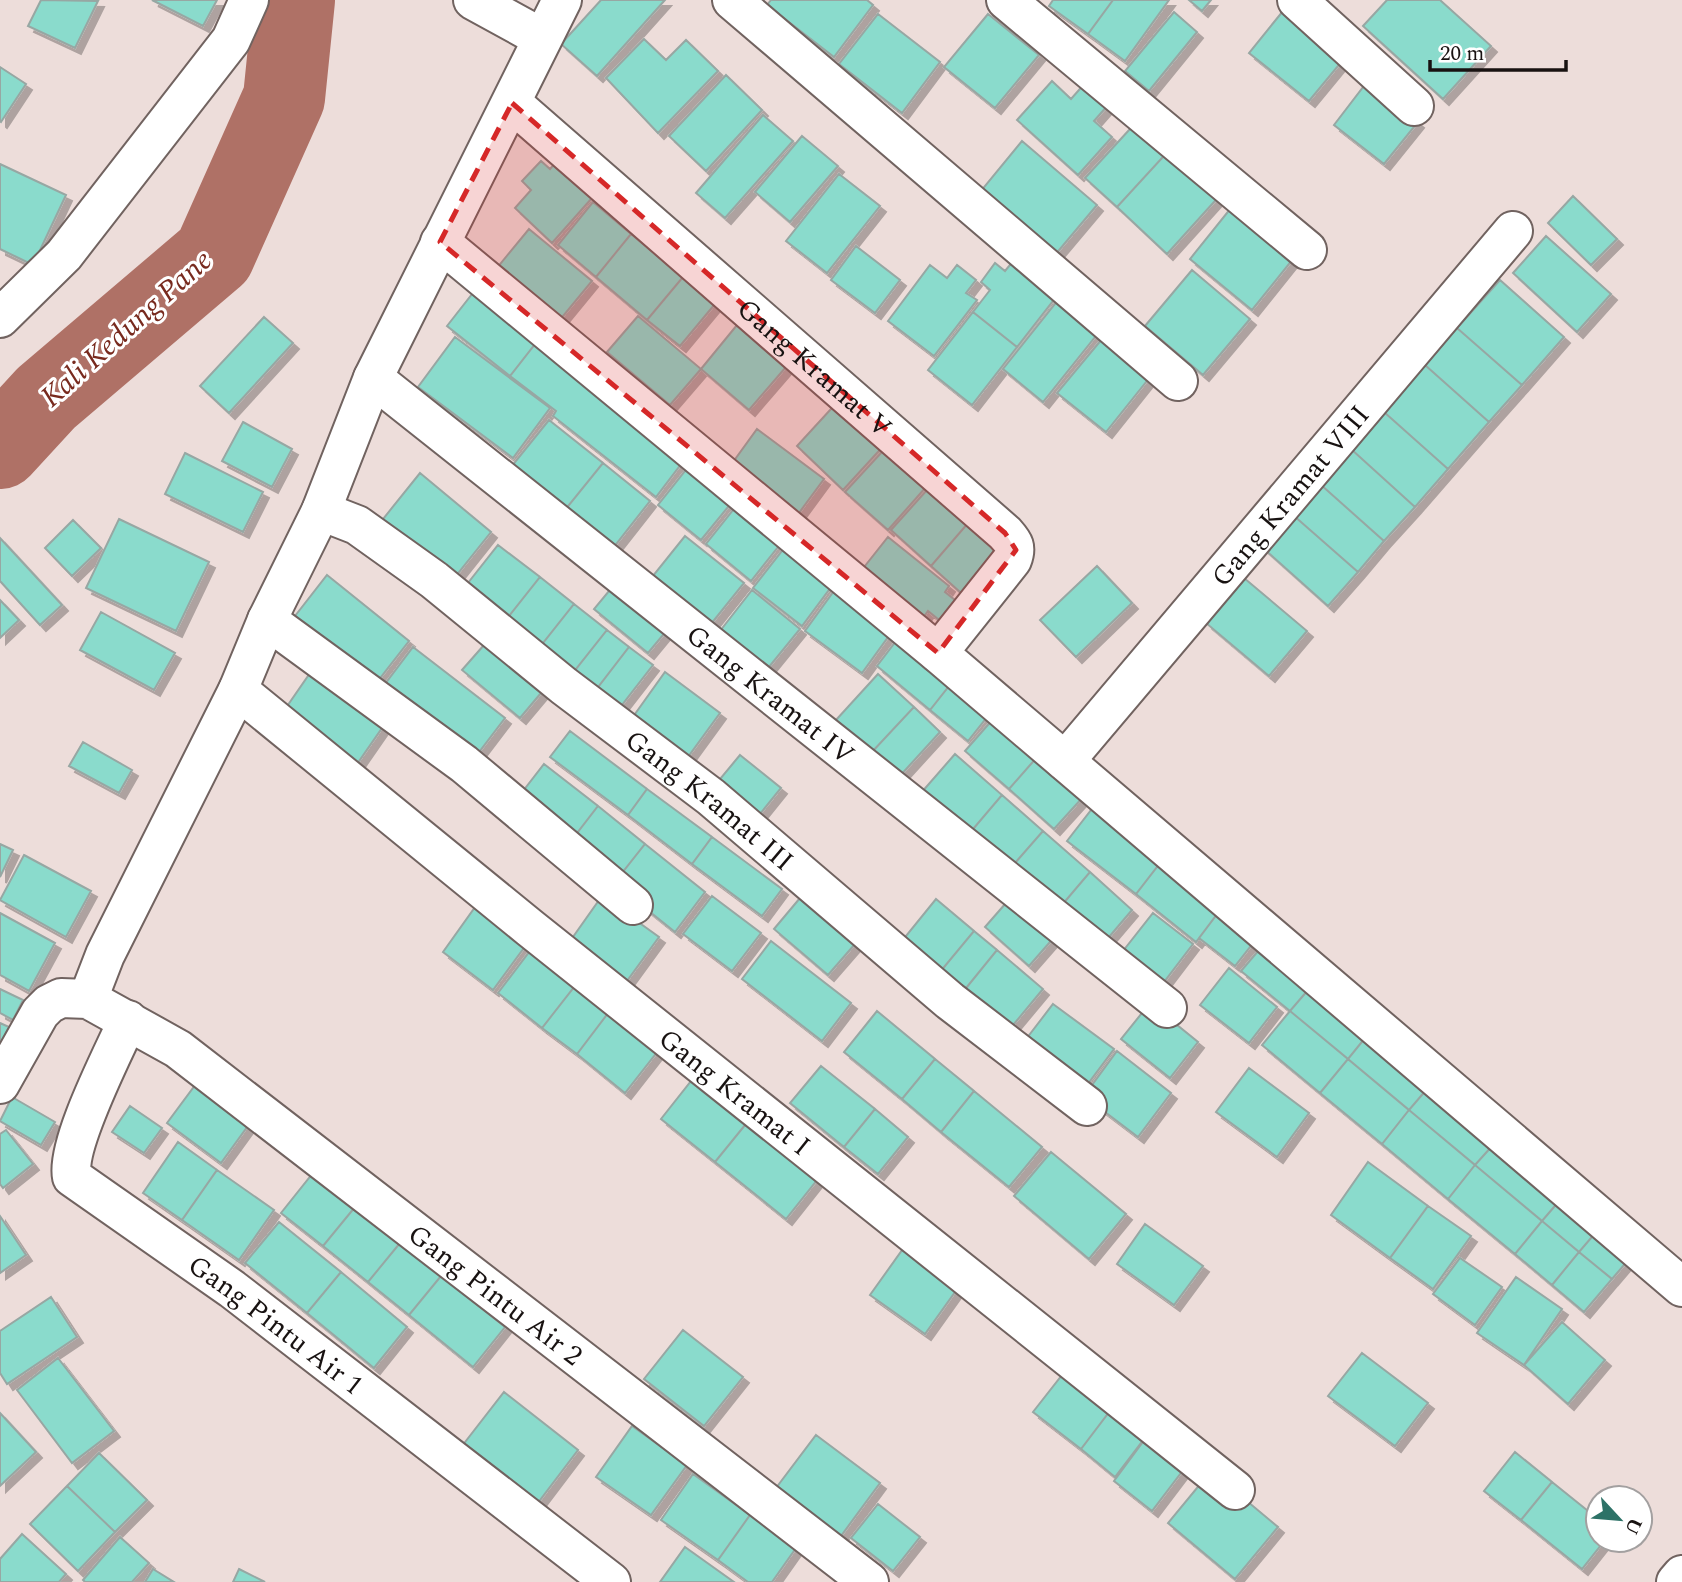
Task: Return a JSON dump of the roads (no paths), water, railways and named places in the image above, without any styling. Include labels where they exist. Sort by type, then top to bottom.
[{"type":"street","points":[[0,318],[64,256],[230,40],[249,0]]},
{"type":"street","points":[[472,0],[531,31]]},
{"type":"street","points":[[0,1083],[40,1013],[49,1004],[95,1006],[106,955],[238,690],[267,620],[321,511],[373,378],[512,103],[531,31],[562,0]]},
{"type":"street","points":[[732,0],[1178,381]]},
{"type":"street","points":[[1006,0],[1307,250]]},
{"type":"street","points":[[1297,0],[1414,106]]},
{"type":"street","name":"Gang Kramat V","points":[[512,103],[1014,543],[1016,550],[1012,560],[938,653]]},
{"type":"street","name":"Gang Kramat VIII","points":[[1065,761],[1513,231]]},
{"type":"street","points":[[440,242],[938,653],[1682,1287]]},
{"type":"street","name":"Gang Kramat IV","points":[[373,378],[1167,1008]]},
{"type":"street","name":"Gang Kramat III","points":[[321,511],[357,525],[434,580],[564,686],[711,797],[950,1001],[1087,1106]]},
{"type":"street","points":[[267,620],[464,764],[633,905]]},
{"type":"street","name":"Gang Kramat I","points":[[238,690],[530,928],[1236,1490]]},
{"type":"street","name":"Gang Pintu Air 1","points":[[95,1006],[87,1111],[71,1164],[72,1177],[232,1289],[611,1582]]},
{"type":"street","name":"Gang Pintu Air 2","points":[[95,1006],[177,1049],[869,1582]]},
{"type":"street","points":[[1676,1582],[1682,1575]]},
{"type":"waterway","name":"Kali Kedung Pane","points":[[0,448],[46,398],[214,255],[284,98],[294,0]]}]
